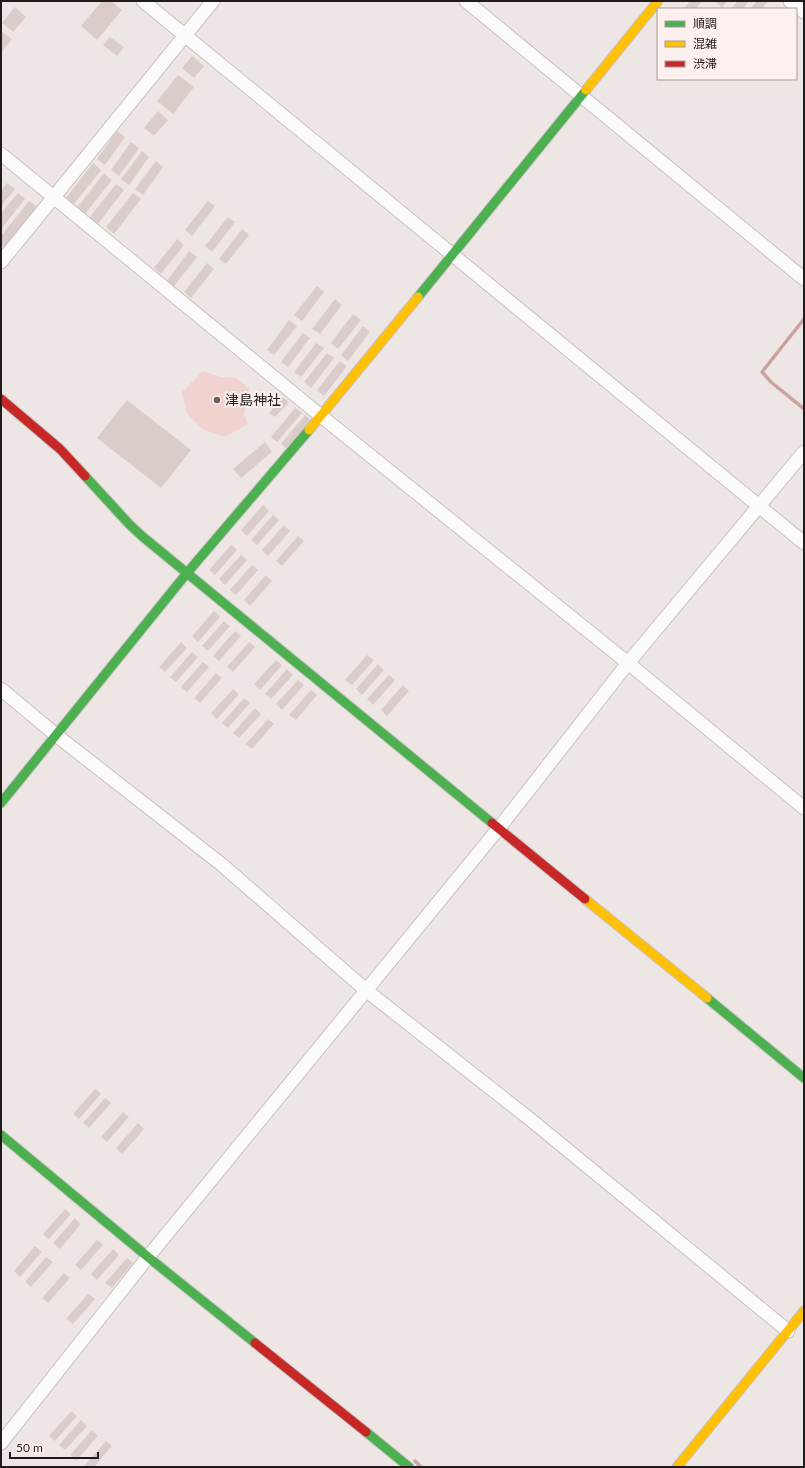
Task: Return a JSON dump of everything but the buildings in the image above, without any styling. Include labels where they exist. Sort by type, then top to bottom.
[{"type":"street","points":[[143,1],[804,543]]},
{"type":"street","points":[[1,262],[213,1]]},
{"type":"street","points":[[466,1],[581,94],[804,279]]},
{"type":"street","points":[[1,803],[187,573],[321,416],[658,1]]},
{"type":"street","points":[[790,1],[804,12]]},
{"type":"street","points":[[1,154],[321,416],[628,663],[804,808]]},
{"type":"street","points":[[1,399],[51,440],[130,525],[804,1078]]},
{"type":"street","points":[[1,1443],[148,1257],[499,828],[628,663],[804,452]]},
{"type":"street","points":[[1,689],[56,735],[221,864],[367,991],[537,1125],[788,1331]]},
{"type":"street","points":[[1,1135],[148,1257],[409,1467]]},
{"type":"street","points":[[677,1467],[804,1311]]},
{"type":"shaded area","points":[[203,371],[220,377],[235,378],[249,388],[244,415],[248,424],[225,437],[202,429],[187,413],[182,392]]},
{"type":"waterway","points":[[804,319],[762,372],[771,382],[804,409]]},
{"type":"waterway","points":[[415,1461],[421,1467]]},
{"type":"traffic: fast","points":[[418,297],[586,90]]},
{"type":"traffic: fast","points":[[1,803],[187,573],[309,430]]},
{"type":"traffic: fast","points":[[85,476],[143,537],[492,823]]},
{"type":"traffic: fast","points":[[707,998],[804,1078]]},
{"type":"traffic: fast","points":[[1,1135],[148,1257],[255,1343]]},
{"type":"traffic: fast","points":[[366,1432],[409,1467]]},
{"type":"traffic: slow","points":[[586,90],[658,1]]},
{"type":"traffic: slow","points":[[309,430],[418,297]]},
{"type":"traffic: slow","points":[[585,899],[707,998]]},
{"type":"traffic: slow","points":[[677,1467],[804,1311]]},
{"type":"traffic: jam","points":[[1,399],[60,449],[85,476]]},
{"type":"traffic: jam","points":[[492,823],[585,899]]},
{"type":"traffic: jam","points":[[255,1343],[366,1432]]},
{"type":"place","name":"津島神社","points":[[217,400]]}]
